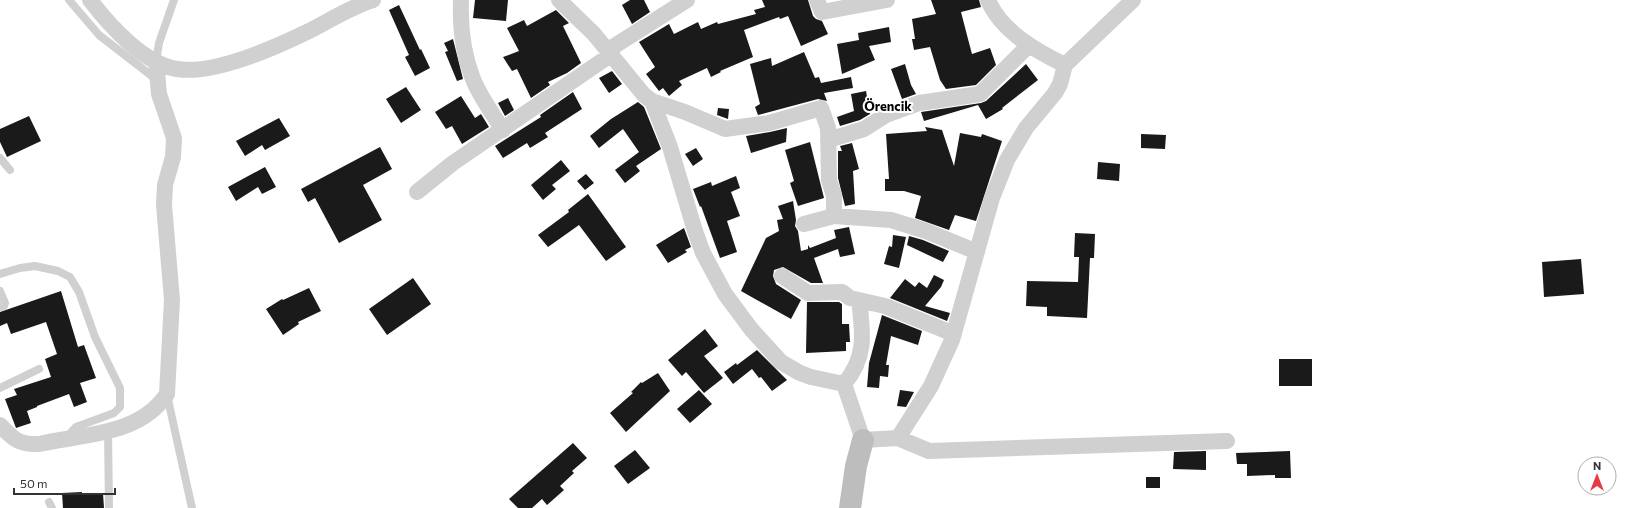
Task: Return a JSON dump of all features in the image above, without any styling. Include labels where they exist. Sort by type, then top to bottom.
[{"type":"street","points":[[90,0],[124,38],[156,61],[176,69],[199,70],[248,58],[373,0]]},
{"type":"street","points":[[461,0],[460,23],[465,52],[473,80],[503,130]]},
{"type":"street","points":[[559,0],[610,52],[644,95],[652,101],[685,112],[725,129],[769,122],[821,108],[828,128],[828,180],[834,196],[834,216]]},
{"type":"street","points":[[418,192],[453,163],[503,130],[610,52],[687,0]]},
{"type":"street","points":[[817,0],[822,12],[888,0]]},
{"type":"street","points":[[988,0],[993,12],[1004,24],[1029,45],[1065,65]]},
{"type":"street","points":[[898,438],[943,364],[954,334],[992,198],[1007,160],[1026,128],[1055,93],[1060,84],[1065,65],[1133,0]]},
{"type":"street","points":[[828,140],[864,129],[886,115],[919,103],[980,94],[1029,45]]},
{"type":"street","points":[[0,425],[12,438],[25,445],[39,444],[128,426],[149,415],[159,405],[166,394],[172,300],[164,205],[165,185],[173,157],[174,138],[163,110],[156,80],[156,61]]},
{"type":"street","points":[[652,101],[670,147],[697,239],[725,294],[751,329],[780,362],[805,375],[844,384]]},
{"type":"street","points":[[804,224],[834,216],[891,220],[926,231],[977,252]]},
{"type":"street","points":[[782,276],[808,293],[842,292],[850,298],[886,306],[954,334]]},
{"type":"street","points":[[844,384],[857,366],[862,348],[862,326],[859,300]]},
{"type":"street","points":[[844,384],[863,440],[856,466],[850,508]]},
{"type":"street","points":[[863,440],[898,438],[929,451],[1227,440]]},
{"type":"lane","points":[[69,0],[98,35],[156,80]]},
{"type":"lane","points":[[156,61],[159,43],[174,0]]},
{"type":"lane","points":[[0,158],[10,170]]},
{"type":"lane","points":[[0,274],[20,268],[35,266],[58,271],[70,277],[78,292],[95,337],[120,388],[120,407],[114,413],[76,427],[67,438]]},
{"type":"lane","points":[[0,291],[5,303],[4,306],[0,307]]},
{"type":"lane","points":[[0,388],[40,369]]},
{"type":"lane","points":[[166,394],[192,508]]},
{"type":"lane","points":[[108,431],[109,508]]},
{"type":"building","points":[[475,0],[508,0],[506,21],[473,18]]},
{"type":"building","points":[[630,0],[644,0],[650,12],[632,24],[622,5]]},
{"type":"building","points":[[762,0],[808,0],[813,16],[822,21],[828,34],[801,46],[788,16],[780,19],[779,17],[744,30],[753,57],[720,71],[721,72],[711,77],[707,68],[679,81],[682,85],[669,96],[663,88],[659,91],[646,74],[655,67],[639,42],[669,24],[674,34],[698,22],[701,29],[717,22],[718,24],[756,14],[754,10],[765,7]]},
{"type":"building","points":[[931,0],[979,0],[981,7],[961,12],[968,39],[972,54],[990,48],[996,65],[976,85],[946,89],[940,80],[930,47],[914,50],[912,39],[915,39],[912,19],[936,14]]},
{"type":"building","points":[[399,5],[430,68],[415,76],[405,57],[409,55],[389,10]]},
{"type":"building","points":[[556,10],[569,23],[563,26],[581,63],[567,73],[548,82],[550,85],[531,98],[517,69],[512,71],[503,57],[519,51],[507,28],[524,20],[527,26]]},
{"type":"building","points":[[889,27],[891,42],[869,46],[875,60],[842,74],[837,44],[859,40],[858,33]]},
{"type":"building","points":[[453,39],[463,79],[457,81],[445,52],[448,51],[444,43]]},
{"type":"building","points":[[804,52],[815,78],[819,77],[821,83],[851,77],[853,88],[824,93],[827,101],[818,99],[758,115],[755,107],[760,104],[750,64],[771,58],[772,66]]},
{"type":"building","points":[[905,64],[911,85],[916,94],[902,99],[891,69]]},
{"type":"building","points":[[1026,64],[1038,80],[1002,108],[1003,109],[986,119],[978,105],[924,121],[921,112],[986,101]]},
{"type":"building","points":[[612,71],[622,84],[609,93],[599,78]]},
{"type":"building","points":[[406,87],[421,110],[401,123],[386,99]]},
{"type":"building","points":[[866,91],[870,114],[860,120],[840,126],[837,117],[854,111],[851,94]]},
{"type":"building","points":[[573,92],[582,109],[545,133],[548,137],[530,148],[527,143],[503,158],[495,146],[541,117],[540,115]]},
{"type":"building","points":[[461,96],[475,118],[481,114],[489,127],[462,144],[452,126],[446,129],[435,112]]},
{"type":"building","points":[[508,98],[514,110],[505,116],[498,103]]},
{"type":"building","points":[[638,102],[644,107],[661,149],[636,166],[640,171],[625,183],[615,170],[639,152],[623,129],[599,148],[590,136],[611,119]]},
{"type":"building","points":[[718,108],[729,109],[728,119],[717,115]]},
{"type":"building","points":[[29,116],[41,141],[7,157],[0,142],[0,129]]},
{"type":"building","points":[[279,118],[290,136],[265,150],[262,145],[245,156],[236,141]]},
{"type":"building","points":[[925,127],[942,130],[954,166],[960,133],[981,137],[982,134],[1002,141],[976,221],[955,215],[949,230],[915,218],[921,196],[904,191],[885,191],[885,179],[889,179],[886,134],[927,131]]},
{"type":"building","points":[[787,128],[786,142],[751,153],[746,136]]},
{"type":"building","points":[[1141,134],[1166,135],[1165,149],[1141,148]]},
{"type":"building","points":[[810,142],[824,198],[798,206],[790,183],[794,181],[785,150]]},
{"type":"building","points":[[852,143],[859,169],[853,171],[855,204],[845,206],[838,178],[838,151],[842,151],[840,146]]},
{"type":"building","points":[[380,147],[392,169],[363,185],[382,220],[339,243],[315,198],[308,202],[301,189]]},
{"type":"building","points":[[696,148],[703,159],[693,166],[685,154]]},
{"type":"building","points":[[561,160],[570,171],[552,185],[556,189],[543,200],[531,185]]},
{"type":"building","points":[[1098,162],[1120,164],[1119,181],[1097,179]]},
{"type":"building","points":[[265,167],[276,187],[262,194],[258,187],[236,201],[228,187]]},
{"type":"building","points":[[586,174],[594,183],[585,190],[577,181]]},
{"type":"building","points":[[736,176],[740,188],[731,192],[740,216],[727,221],[737,252],[720,258],[701,206],[700,207],[693,189],[711,182],[712,186]]},
{"type":"building","points":[[588,194],[626,247],[606,261],[579,225],[548,247],[538,235],[569,212],[568,210]]},
{"type":"building","points":[[793,201],[796,220],[795,226],[798,231],[801,251],[808,249],[808,245],[810,248],[836,238],[834,230],[849,227],[855,254],[840,257],[838,249],[814,258],[823,283],[811,283],[783,267],[774,270],[773,276],[776,284],[801,300],[791,319],[741,291],[766,238],[779,231],[777,220],[783,219],[778,206]]},
{"type":"building","points":[[684,228],[691,247],[685,250],[687,252],[668,263],[656,245]]},
{"type":"building","points":[[1075,233],[1095,234],[1094,258],[1090,258],[1087,318],[1047,316],[1047,307],[1026,306],[1027,281],[1078,282],[1079,257],[1074,257]]},
{"type":"building","points":[[893,235],[906,237],[899,268],[884,264],[889,246],[892,247]]},
{"type":"building","points":[[909,236],[949,251],[943,262],[907,245]]},
{"type":"building","points":[[1581,259],[1584,294],[1544,297],[1542,262]]},
{"type":"building","points":[[934,275],[944,280],[941,287],[925,306],[950,313],[947,321],[890,298],[905,279],[915,287],[919,282],[927,288]]},
{"type":"building","points":[[413,278],[431,304],[387,335],[369,309]]},
{"type":"building","points":[[309,288],[321,311],[298,322],[299,324],[283,335],[266,309],[282,299],[283,300]]},
{"type":"building","points":[[61,291],[78,347],[84,345],[96,378],[80,383],[87,402],[74,407],[69,394],[27,411],[31,423],[16,428],[5,399],[17,395],[14,389],[51,377],[45,359],[57,354],[46,322],[11,334],[7,323],[0,326],[0,312]]},
{"type":"building","points":[[807,302],[839,302],[842,304],[842,324],[849,324],[850,342],[846,342],[846,351],[806,353]]},
{"type":"building","points":[[882,315],[922,331],[918,345],[891,336],[886,365],[889,365],[888,377],[880,376],[879,388],[867,387],[869,363]]},
{"type":"building","points":[[705,329],[718,346],[704,356],[723,378],[704,393],[686,372],[682,376],[668,360]]},
{"type":"building","points":[[757,350],[787,380],[772,391],[761,377],[759,378],[752,369],[733,384],[724,372],[736,363],[737,365]]},
{"type":"building","points":[[1279,359],[1312,359],[1312,386],[1279,386]]},
{"type":"building","points":[[658,373],[670,391],[626,432],[610,413],[633,393],[631,392],[641,382],[642,383]]},
{"type":"building","points":[[699,390],[712,404],[690,423],[677,409]]},
{"type":"building","points":[[900,390],[914,392],[906,407],[897,406]]},
{"type":"building","points":[[573,443],[587,458],[572,471],[574,473],[560,486],[564,490],[547,505],[542,499],[532,508],[518,508],[509,499]]},
{"type":"building","points":[[635,450],[650,468],[628,484],[614,466]]},
{"type":"building","points":[[1206,451],[1206,470],[1173,469],[1174,452]]},
{"type":"building","points":[[1290,451],[1291,478],[1275,478],[1275,475],[1247,476],[1247,464],[1237,464],[1236,453]]},
{"type":"building","points":[[1146,477],[1160,477],[1160,488],[1146,488]]},
{"type":"building","points":[[82,492],[82,494],[103,493],[104,508],[63,508],[62,493]]},
{"type":"district","name":"Örencik","points":[[888,106]]}]
